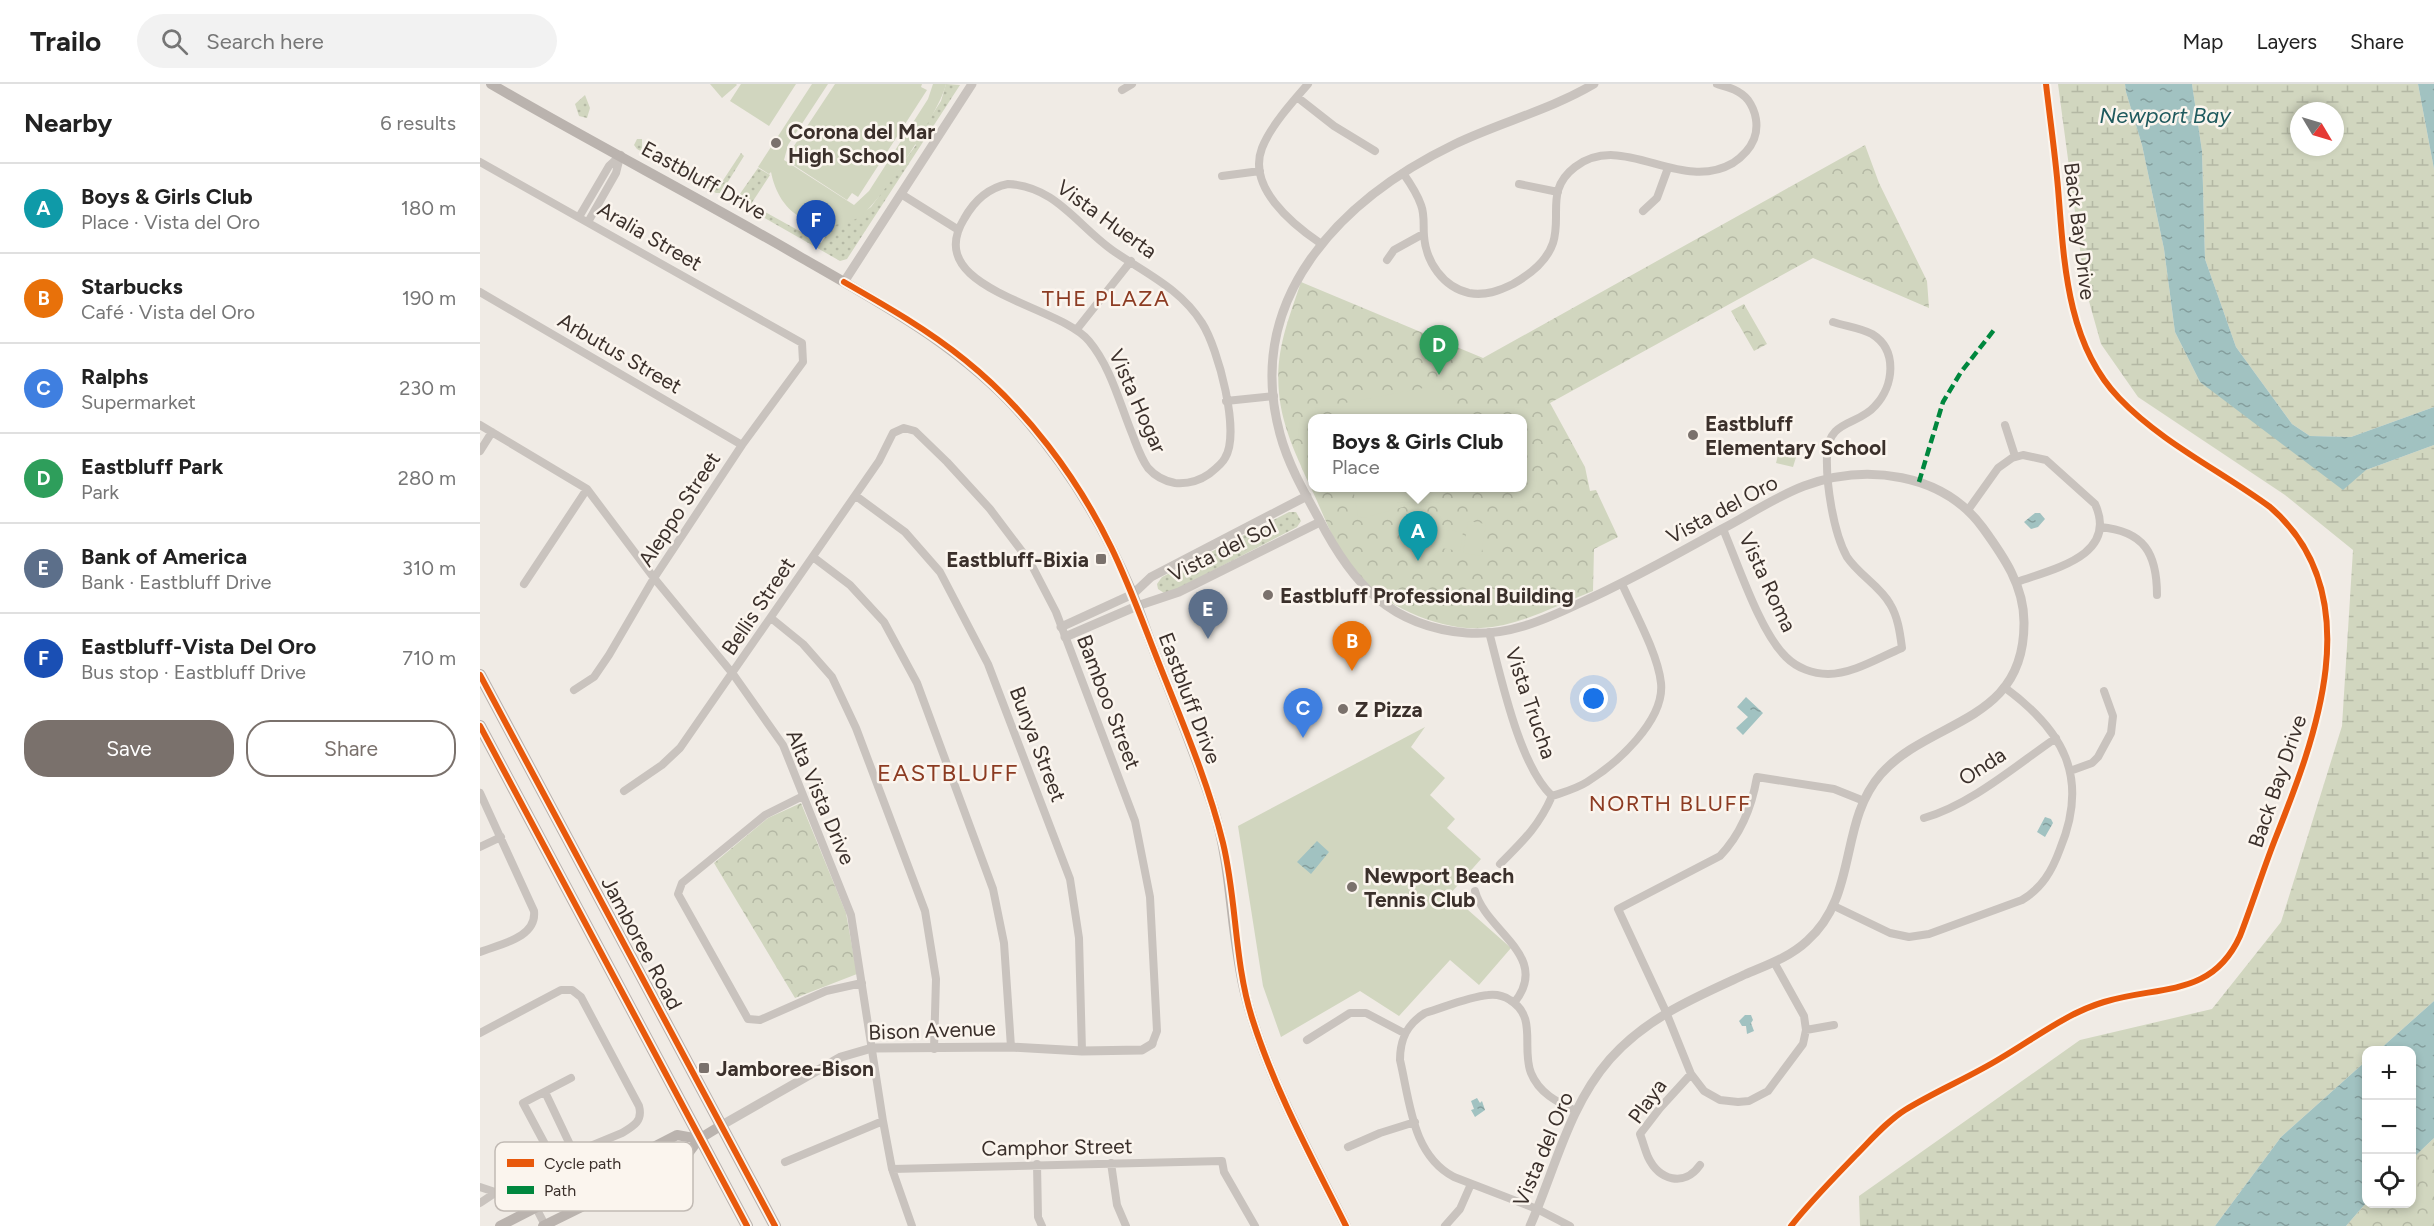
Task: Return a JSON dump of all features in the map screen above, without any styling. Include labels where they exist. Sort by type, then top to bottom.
[{"type":"main road","name":"Eastbluff Drive","points":[[491,84],[621,155],[931,334],[967,361],[1020,413],[1052,452],[1090,508],[1137,606],[1216,817],[1228,871],[1237,953],[1252,1017],[1280,1092],[1346,1226]]},
{"type":"main road","name":"Jamboree Road","points":[[480,675],[775,1226]]},
{"type":"main road","name":"Jamboree Road","points":[[480,726],[747,1226]]},
{"type":"main road","name":"Bison Avenue","points":[[693,1147],[699,1139],[722,1125]]},
{"type":"main road","points":[[663,1142],[677,1135],[699,1139]]},
{"type":"main road","points":[[500,1226],[530,1211]]},
{"type":"main road","name":"Bison Avenue","points":[[544,1226],[574,1211]]},
{"type":"street","points":[[844,282],[972,84]]},
{"type":"street","points":[[1122,90],[1132,84]]},
{"type":"street","points":[[1308,84],[1266,140],[1260,158],[1260,171],[1267,190],[1284,213],[1320,243]]},
{"type":"street","name":"Vista del Oro","points":[[1530,1226],[1575,1111],[1596,1076],[1619,1049],[1646,1025],[1666,1012],[1774,962],[1809,940],[1821,927],[1834,906],[1842,885],[1855,826],[1864,801],[1873,785],[1893,763],[1908,752],[1971,717],[1993,700],[2013,672],[2023,639],[2023,605],[2017,582],[2002,556],[1968,510],[1942,492],[1900,478],[1859,475],[1828,479],[1786,494],[1622,584],[1538,622],[1504,631],[1461,633],[1411,619],[1381,602],[1344,566],[1282,442],[1274,396],[1274,353],[1280,321],[1297,278],[1320,243],[1358,206],[1403,173],[1459,142],[1554,105],[1594,84]]},
{"type":"street","points":[[1403,173],[1421,205],[1427,256],[1436,270],[1453,285],[1470,293],[1482,294],[1499,291],[1532,271],[1550,251],[1556,229],[1555,207],[1558,192],[1566,177],[1575,167],[1599,156],[1625,156],[1689,172],[1718,170],[1737,160],[1749,148],[1756,132],[1756,116],[1752,105],[1738,91],[1717,84]]},
{"type":"street","name":"Back Bay Drive","points":[[1791,1226],[1876,1134],[1904,1111],[1980,1071],[2068,1017],[2104,1002],[2189,985],[2216,970],[2227,959],[2240,936],[2301,773],[2314,726],[2326,661],[2328,628],[2320,584],[2301,541],[2283,518],[2270,507],[2133,412],[2103,379],[2085,345],[2066,274],[2046,84]]},
{"type":"street","points":[[1297,97],[1334,126],[1376,151]]},
{"type":"street","points":[[579,217],[609,166],[621,155]]},
{"type":"street","points":[[588,222],[616,173],[621,155]]},
{"type":"street","name":"Aralia Street","points":[[480,162],[802,343]]},
{"type":"street","points":[[1643,211],[1657,198],[1668,168]]},
{"type":"street","points":[[1222,176],[1260,171]]},
{"type":"street","name":"Vista Huerta","points":[[957,230],[980,197],[989,190],[997,186],[1017,184],[1048,195],[1060,202],[1099,239],[1173,289],[1194,312],[1216,352],[1230,428],[1230,441],[1225,459]]},
{"type":"street","points":[[1519,184],[1558,192]]},
{"type":"street","points":[[901,194],[957,230]]},
{"type":"street","name":"Vista Hogar","points":[[957,230],[956,248],[962,264],[972,277],[986,287],[1063,321],[1088,339],[1104,363],[1142,458],[1153,473],[1169,482],[1188,483],[1206,476],[1225,459]]},
{"type":"street","points":[[1387,260],[1394,250],[1423,234]]},
{"type":"street","points":[[1077,329],[1131,261]]},
{"type":"street","name":"Arbutus Street","points":[[480,292],[742,446]]},
{"type":"street","points":[[1828,479],[1827,454],[1832,436],[1844,423],[1868,413],[1875,406],[1891,371],[1886,348],[1873,335],[1833,322]]},
{"type":"street","name":"Aleppo Street","points":[[574,690],[594,677],[654,578],[742,446],[802,362],[802,343]]},
{"type":"street","points":[[1226,401],[1274,396]]},
{"type":"street","name":"Alta Vista Drive","points":[[480,425],[587,489],[654,578],[733,674],[783,745],[851,915],[892,1169],[912,1226]]},
{"type":"street","points":[[2005,425],[2015,456]]},
{"type":"street","name":"Bellis Street","points":[[624,790],[662,765],[680,748],[856,496],[879,461],[893,433],[904,428]]},
{"type":"street","name":"Bamboo Street","points":[[904,428],[915,431],[990,509],[1030,562],[1063,632],[1135,821],[1150,897],[1157,1031],[1152,1044]]},
{"type":"street","points":[[480,451],[492,432]]},
{"type":"street","points":[[1968,510],[1998,468],[2015,456],[2038,456],[2053,464],[2090,497],[2098,511],[2100,527],[2095,542],[2085,554],[2017,582]]},
{"type":"street","name":"Vista Roma","points":[[1723,529],[1757,609],[1781,652],[1794,664],[1816,673],[1837,673],[1902,648],[1898,625],[1890,603],[1856,569],[1842,547],[1828,479]]},
{"type":"street","points":[[524,584],[587,489]]},
{"type":"street","name":"Bunya Street","points":[[856,496],[905,532],[940,572],[988,664],[1070,879],[1079,938],[1082,1051]]},
{"type":"street","name":"Vista del Sol","points":[[1063,632],[1132,594],[1151,576],[1307,496]]},
{"type":"street","name":"Vista del Sol","points":[[1063,632],[1179,592],[1320,522]]},
{"type":"street","points":[[2100,527],[2121,530],[2130,534],[2147,549],[2155,564],[2157,595]]},
{"type":"street","points":[[813,557],[850,585],[884,622],[917,683],[993,889],[1004,943],[1011,1047]]},
{"type":"street","points":[[1500,864],[1537,826],[1552,796],[1576,788],[1605,769],[1644,730],[1658,707],[1661,692],[1659,670],[1622,584]]},
{"type":"street","points":[[771,618],[803,644],[832,676],[856,728],[925,911],[936,979],[934,1048]]},
{"type":"street","name":"Vista Trucha","points":[[1488,633],[1524,748],[1546,790],[1552,796]]},
{"type":"street","points":[[1834,906],[1890,933],[1909,937],[1929,934],[2022,900],[2039,888],[2064,841],[2073,806],[2070,771],[2056,738],[2039,715],[2004,687]]},
{"type":"street","points":[[2070,771],[2092,763],[2111,733],[2113,716],[2104,691]]},
{"type":"street","name":"Onda","points":[[1924,818],[1970,796],[2056,738]]},
{"type":"street","points":[[1774,962],[1804,1016],[1806,1030],[1799,1050],[1773,1086],[1759,1097],[1738,1102],[1720,1100],[1704,1091],[1691,1074],[1666,1012],[1618,909],[1720,856],[1729,847],[1743,824],[1757,777],[1833,789],[1864,801]]},
{"type":"street","points":[[480,793],[535,917],[534,924],[526,933],[480,952]]},
{"type":"street","points":[[803,796],[765,815],[682,883],[678,894],[748,1019],[760,1020],[826,991],[862,983]]},
{"type":"street","points":[[480,847],[501,837]]},
{"type":"street","points":[[1475,891],[1486,916],[1516,949],[1524,963],[1526,978],[1524,988],[1514,1003]]},
{"type":"street","points":[[480,1033],[561,990],[572,990],[580,998],[639,1106],[641,1116],[635,1125],[600,1142]]},
{"type":"street","points":[[1570,1226],[1560,1223],[1537,1209],[1445,1173],[1435,1165],[1423,1149],[1415,1122],[1401,1060],[1400,1050],[1404,1034],[1418,1018],[1425,1014],[1484,995],[1499,995],[1514,1003],[1527,1021],[1527,1060],[1535,1081],[1551,1098],[1575,1111]]},
{"type":"street","points":[[1307,1040],[1350,1013],[1366,1013],[1404,1034]]},
{"type":"street","points":[[1806,1030],[1834,1025]]},
{"type":"street","name":"Bison Avenue","points":[[722,1125],[841,1057],[872,1048],[1011,1047],[1082,1051],[1142,1050],[1152,1044]]},
{"type":"street","name":"Playa","points":[[1691,1074],[1659,1108],[1640,1134],[1653,1164],[1666,1176],[1673,1179],[1687,1178],[1693,1175],[1700,1165]]},
{"type":"street","points":[[544,1142],[523,1103],[571,1078]]},
{"type":"street","points":[[545,1092],[569,1142]]},
{"type":"street","points":[[785,1162],[883,1121]]},
{"type":"street","points":[[1348,1147],[1380,1132],[1415,1122]]},
{"type":"street","name":"Camphor Street","points":[[892,1169],[1222,1161],[1224,1172],[1255,1226]]},
{"type":"street","points":[[1037,1164],[1038,1217],[1042,1226]]},
{"type":"street","points":[[1111,1164],[1117,1205],[1126,1226]]},
{"type":"street","points":[[1445,1226],[1460,1209],[1471,1184]]},
{"type":"street","points":[[480,1187],[495,1192]]},
{"type":"street","points":[[480,1203],[495,1195]]},
{"type":"street","points":[[537,1211],[544,1226]]},
{"type":"green space","points":[[710,84],[736,84],[737,85],[722,98]]},
{"type":"green space","points":[[741,84],[796,84],[769,126],[730,101]]},
{"type":"green space","points":[[812,84],[828,84],[788,145],[784,160],[854,205],[869,191],[928,99],[933,84],[946,84],[933,114],[894,177],[868,210],[858,218],[845,223],[831,225],[817,223],[797,215],[782,200],[771,172],[769,174],[758,167]]},
{"type":"green space","points":[[835,84],[922,84],[921,87],[927,90],[858,197],[852,193],[847,200],[792,164],[796,157],[790,152]]},
{"type":"green space","points":[[946,84],[960,85],[847,259],[840,261],[735,201],[758,168],[770,175],[751,204],[821,243],[833,225],[850,221],[871,207],[916,145],[914,143],[941,101]]},
{"type":"green space","points":[[2058,84],[2125,84],[2142,145],[2164,249],[2175,332],[2200,382],[2366,470],[2434,445],[2434,1001],[2383,1046],[2362,1046],[2362,1065],[2281,1137],[2215,1226],[1860,1226],[1859,1196],[2080,1040],[2212,1009],[2281,922],[2342,726],[2353,550],[2285,495],[2138,397],[2101,344],[2085,287]]},
{"type":"green space","points":[[2192,84],[2418,84],[2434,169],[2434,407],[2351,437],[2310,436],[2292,424],[2236,347],[2205,259],[2202,151]]},
{"type":"green space","points":[[585,95],[590,108],[587,118],[579,116],[575,104]]},
{"type":"green space","points":[[637,139],[642,139],[642,148],[660,160],[661,152],[718,188],[741,153],[744,156],[721,193],[716,193],[637,149],[634,145]]},
{"type":"green space","points":[[1865,145],[1879,183],[1927,281],[1929,308],[1813,258],[1550,403],[1585,467],[1590,491],[1596,490],[1618,537],[1594,549],[1593,591],[1510,623],[1465,628],[1431,621],[1414,614],[1369,587],[1343,556],[1313,492],[1527,492],[1527,414],[1308,414],[1308,481],[1283,418],[1278,378],[1284,336],[1301,282],[1483,358]]},
{"type":"green space","points":[[1744,304],[1767,344],[1754,351],[1731,311]]},
{"type":"green space","points":[[1434,386],[1453,396],[1455,414],[1338,414],[1345,403]]},
{"type":"green space","points":[[1780,447],[1798,451],[1793,467],[1776,463]]},
{"type":"green space","points":[[1354,492],[1424,492],[1403,507],[1363,518],[1358,516]]},
{"type":"green space","points":[[1289,512],[1296,512],[1301,521],[1297,527],[1170,593],[1164,593],[1158,589],[1157,584],[1162,577]]},
{"type":"green space","points":[[1468,521],[1486,524],[1481,556],[1463,553]]},
{"type":"green space","points":[[1431,528],[1463,532],[1460,551],[1428,546]]},
{"type":"green space","name":"Newport Beach Tennis Club","points":[[1425,727],[1411,747],[1445,778],[1430,795],[1455,819],[1447,828],[1481,859],[1450,894],[1511,948],[1479,985],[1450,960],[1399,1016],[1360,991],[1281,1037],[1263,986],[1238,826]]},
{"type":"green space","points":[[801,803],[846,913],[857,974],[795,998],[714,863],[768,818]]},
{"type":"green space","points":[[2434,1138],[2434,1226],[2346,1226],[2362,1208],[2416,1208],[2416,1155]]},
{"type":"water","name":"Newport Bay","points":[[2125,84],[2192,84],[2202,151],[2205,259],[2236,347],[2292,424],[2310,436],[2351,437],[2434,407],[2434,445],[2366,470],[2343,490],[2200,382],[2175,332],[2164,249],[2142,145]]},
{"type":"water","points":[[2418,84],[2434,84],[2434,169]]},
{"type":"water","points":[[2035,513],[2040,513],[2045,519],[2038,527],[2031,529],[2024,522]]},
{"type":"water","points":[[1746,697],[1763,713],[1743,735],[1736,728],[1748,717],[1737,707]]},
{"type":"water","points":[[2045,817],[2051,819],[2053,823],[2045,837],[2037,832]]},
{"type":"water","points":[[1317,841],[1329,852],[1311,874],[1297,862]]},
{"type":"water","points":[[2434,1001],[2434,1138],[2416,1155],[2416,1046],[2383,1046]]},
{"type":"water","points":[[1745,1015],[1751,1015],[1753,1020],[1751,1023],[1754,1031],[1747,1034],[1746,1026],[1742,1026],[1739,1021]]},
{"type":"water","points":[[2362,1065],[2362,1208],[2346,1226],[2215,1226],[2281,1137]]},
{"type":"water","points":[[1477,1098],[1480,1103],[1482,1101],[1485,1110],[1475,1117],[1471,1110],[1474,1109],[1471,1101]]},
{"type":"marked path","points":[[1919,482],[1943,402],[1961,372],[1994,330]]},
{"type":"cycle path","points":[[1791,1226],[1822,1190],[1873,1138],[1905,1110],[2090,1007],[2124,997],[2182,986],[2199,980],[2215,970],[2228,956],[2240,936],[2290,802],[2318,714],[2326,669],[2327,625],[2319,582],[2301,542],[2270,507],[2173,443],[2136,414],[2101,376],[2088,352],[2078,326],[2066,272],[2046,84]]},
{"type":"cycle path","points":[[844,282],[891,309],[936,339],[965,360],[1009,400],[1066,470],[1111,547],[1131,591],[1210,798],[1228,865],[1246,996],[1261,1045],[1295,1124],[1346,1226]]},
{"type":"cycle path","points":[[480,675],[775,1226]]},
{"type":"cycle path","points":[[480,726],[747,1226]]},
{"type":"place","name":"Corona del Mar High School","points":[[776,143]]},
{"type":"place","name":"Eastbluff-Vista Del Oro","points":[[816,250]]},
{"type":"place","name":"Eastbluff Park","points":[[1439,375]]},
{"type":"place","name":"Eastbluff Elementary School","points":[[1693,435]]},
{"type":"place","name":"Eastbluff-Bixia","points":[[1101,559]]},
{"type":"place","name":"Boys & Girls Club","points":[[1418,561]]},
{"type":"place","name":"Eastbluff Professional Building","points":[[1268,595]]},
{"type":"place","name":"Bank of America","points":[[1208,639]]},
{"type":"place","name":"Starbucks","points":[[1352,671]]},
{"type":"place","name":"Z Pizza","points":[[1343,709]]},
{"type":"place","name":"Ralphs","points":[[1303,738]]},
{"type":"place","name":"Newport Beach Tennis Club","points":[[1352,887]]},
{"type":"place","name":"Jamboree-Bison","points":[[704,1068]]},
{"type":"district","name":"THE PLAZA","points":[[1106,298]]},
{"type":"district","name":"EASTBLUFF","points":[[948,772]]},
{"type":"district","name":"NORTH BLUFF","points":[[1670,803]]}]
